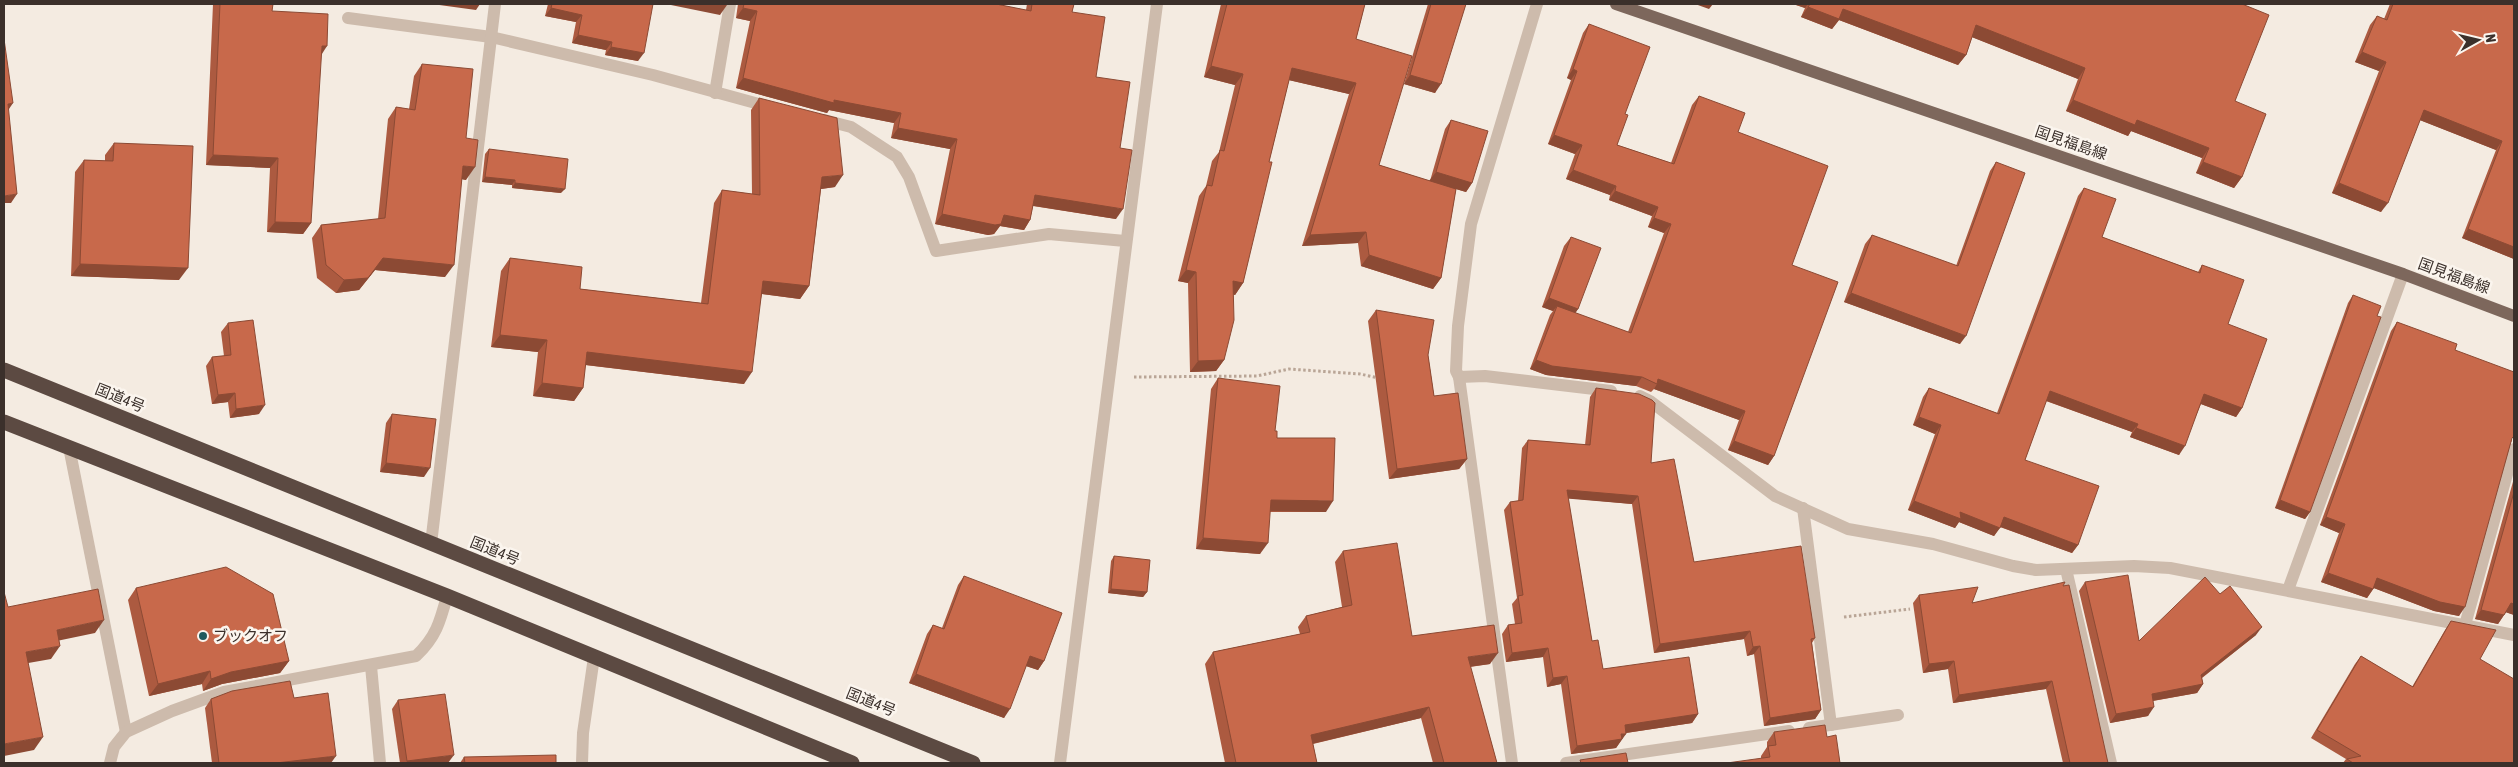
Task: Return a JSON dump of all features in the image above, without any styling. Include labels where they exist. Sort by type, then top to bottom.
[{"type":"highway","name":"国道4号","points":[[4,370],[973,763]]},
{"type":"highway","points":[[4,422],[447,596],[852,763]]},
{"type":"main road","name":"国見福島線","points":[[1616,4],[2403,274],[2514,316]]},
{"type":"street","points":[[430,544],[495,4]]},
{"type":"street","points":[[715,93],[730,4]]},
{"type":"street","points":[[1060,763],[1156,4]]},
{"type":"street","points":[[1512,763],[1459,377],[1456,371],[1458,326],[1471,224],[1537,4]]},
{"type":"street","points":[[348,18],[491,37],[653,75],[778,109]]},
{"type":"street","points":[[815,118],[851,127],[897,157],[909,177],[936,251],[1049,234],[1125,240]]},
{"type":"street","points":[[2288,590],[2403,274]]},
{"type":"street","points":[[1459,377],[1485,376],[1635,394],[1650,401],[1775,496],[1848,529],[1933,544],[2013,566],[2036,570],[2134,566],[2170,568],[2514,635]]},
{"type":"street","points":[[69,447],[126,732]]},
{"type":"street","points":[[2465,624],[2514,449]]},
{"type":"street","points":[[1803,508],[1831,725]]},
{"type":"street","points":[[2066,569],[2111,763]]},
{"type":"street","points":[[110,763],[114,747],[126,732],[172,711],[224,692],[371,666],[416,656],[430,643],[438,627],[447,596]]},
{"type":"street","points":[[582,763],[583,733],[594,658]]},
{"type":"street","points":[[371,666],[380,763]]},
{"type":"street","points":[[1566,763],[1898,715]]},
{"type":"path","points":[[1109,377],[1257,376],[1289,370],[1360,374],[1383,379]]},
{"type":"path","points":[[1817,620],[1910,609]]},
{"type":"building","points":[[220,4],[273,4],[272,11],[328,14],[327,46],[322,46],[311,223],[275,222],[278,158],[213,155]]},
{"type":"building","points":[[552,4],[653,4],[644,53],[611,47],[612,42],[578,35],[582,15],[551,8]]},
{"type":"building","points":[[744,4],[996,4],[1031,11],[1032,4],[1074,4],[1072,12],[1105,17],[1096,77],[1130,82],[1120,148],[1132,150],[1123,209],[1035,195],[1030,220],[1004,215],[1001,224],[995,225],[942,214],[957,139],[898,128],[901,113],[834,100],[834,103],[743,78],[757,11],[743,8]]},
{"type":"building","points":[[1227,4],[1365,4],[1356,39],[1412,56],[1379,165],[1456,189],[1441,278],[1369,255],[1366,232],[1310,235],[1356,83],[1292,68],[1269,162],[1272,162],[1243,283],[1233,281],[1234,320],[1224,360],[1198,361],[1196,272],[1186,270],[1207,185],[1212,186],[1220,150],[1224,151],[1243,74],[1211,66]]},
{"type":"building","points":[[1431,4],[1466,4],[1441,84],[1410,75]]},
{"type":"building","points":[[1810,4],[2242,4],[2269,15],[2235,101],[2266,114],[2242,177],[2203,162],[2209,148],[2137,120],[2135,125],[2073,100],[2085,68],[1976,25],[1966,55],[1843,9],[1839,19],[1808,7]]},
{"type":"building","points":[[2393,4],[2514,4],[2514,247],[2468,229],[2502,141],[2424,110],[2388,203],[2339,183],[2386,62],[2362,52],[2377,16],[2387,20]]},
{"type":"building","points":[[1589,24],[1650,47],[1625,114],[1628,115],[1617,145],[1674,164],[1699,96],[1745,113],[1738,132],[1828,166],[1792,265],[1838,282],[1774,456],[1734,441],[1745,411],[1658,379],[1657,384],[1642,377],[1552,366],[1536,360],[1557,306],[1631,333],[1671,224],[1654,218],[1658,207],[1615,191],[1616,186],[1573,170],[1582,145],[1554,135],[1577,71],[1573,69]]},
{"type":"building","points":[[4,39],[13,103],[8,104],[17,194],[4,196]]},
{"type":"building","points":[[422,64],[473,69],[466,138],[478,140],[475,167],[463,166],[454,265],[383,258],[368,278],[344,280],[326,265],[321,225],[385,218],[396,107],[415,110]]},
{"type":"building","points":[[759,98],[837,118],[843,175],[822,177],[809,286],[763,281],[752,372],[587,352],[583,388],[542,383],[547,340],[500,335],[510,258],[582,267],[580,289],[708,304],[722,190],[760,195]]},
{"type":"building","points":[[1451,120],[1488,131],[1472,183],[1436,172]]},
{"type":"building","points":[[114,143],[193,146],[188,268],[80,264],[84,160],[113,161]]},
{"type":"building","points":[[489,149],[568,159],[565,189],[485,177]]},
{"type":"building","points":[[1996,162],[2025,173],[1966,336],[1851,293],[1872,235],[1958,266]]},
{"type":"building","points":[[2084,188],[2116,199],[2102,237],[2200,273],[2202,265],[2244,280],[2228,324],[2267,339],[2242,408],[2204,394],[2185,446],[2136,428],[2138,424],[2050,391],[2025,460],[2099,486],[2078,545],[2004,517],[2000,528],[1960,512],[1961,519],[1914,501],[1941,425],[1919,417],[1929,388],[1999,414]]},
{"type":"building","points":[[1571,237],[1601,248],[1578,309],[1549,298]]},
{"type":"building","points":[[2353,295],[2381,306],[2377,316],[2381,317],[2310,512],[2280,500]]},
{"type":"building","points":[[1376,310],[1434,320],[1428,355],[1434,396],[1458,393],[1467,459],[1397,469]]},
{"type":"building","points":[[253,320],[265,405],[236,409],[235,393],[218,395],[212,357],[231,355],[228,323]]},
{"type":"building","points":[[2397,322],[2457,344],[2455,350],[2514,372],[2514,436],[2465,607],[2440,602],[2377,578],[2373,589],[2328,573],[2345,524],[2326,517]]},
{"type":"building","points":[[1218,378],[1280,386],[1275,431],[1277,431],[1277,438],[1335,438],[1333,501],[1271,500],[1268,543],[1203,538]]},
{"type":"building","points":[[1596,388],[1639,394],[1655,403],[1651,463],[1674,459],[1694,562],[1801,546],[1815,638],[1811,639],[1821,710],[1770,718],[1760,646],[1753,647],[1750,631],[1660,644],[1638,496],[1567,490],[1592,641],[1598,640],[1603,669],[1689,657],[1698,714],[1625,725],[1626,734],[1621,734],[1622,739],[1577,746],[1567,676],[1553,678],[1548,648],[1512,653],[1508,625],[1522,623],[1518,596],[1523,595],[1510,502],[1523,500],[1528,440],[1590,445]]},
{"type":"building","points":[[392,414],[436,419],[430,468],[386,463]]},
{"type":"building","points":[[2514,492],[2514,604],[2511,603],[2504,615],[2481,610]]},
{"type":"building","points":[[1397,543],[1412,636],[1494,625],[1498,653],[1468,657],[1497,763],[1444,763],[1429,707],[1311,735],[1317,763],[1236,763],[1213,652],[1310,632],[1306,616],[1352,605],[1343,551]]},
{"type":"building","points":[[1114,556],[1150,560],[1147,592],[1111,589]]},
{"type":"building","name":"ブックオフ","points":[[226,567],[273,594],[289,661],[231,672],[211,679],[210,671],[158,684],[136,588]]},
{"type":"building","points":[[2128,575],[2139,641],[2205,577],[2220,594],[2230,586],[2262,627],[2201,675],[2203,684],[2152,694],[2154,707],[2116,714],[2085,582]]},
{"type":"building","points":[[964,576],[1062,613],[1044,661],[1030,656],[1010,709],[916,674],[933,625],[944,629]]},
{"type":"building","points":[[2065,582],[2063,586],[2069,585],[2108,763],[2070,763],[2052,681],[1959,695],[1954,661],[1929,664],[1919,595],[1978,587],[1972,603]]},
{"type":"building","points":[[98,589],[104,620],[57,630],[60,646],[26,652],[43,737],[4,744],[4,592],[8,607]]},
{"type":"building","points":[[2451,621],[2496,630],[2480,659],[2514,679],[2514,763],[2353,763],[2347,759],[2361,756],[2317,730],[2361,656],[2413,687]]},
{"type":"building","points":[[290,681],[294,698],[328,693],[336,756],[276,763],[219,763],[211,699],[232,691]]},
{"type":"building","points":[[445,694],[454,755],[407,761],[398,700]]},
{"type":"building","points":[[1825,725],[1827,737],[1836,735],[1840,763],[1727,763],[1770,757],[1768,746],[1776,745],[1774,732]]},
{"type":"building","points":[[1626,753],[1628,763],[1581,763],[1580,760]]},
{"type":"building","points":[[556,755],[556,763],[465,763],[464,757]]},
{"type":"place","name":"ブックオフ","points":[[203,636]]}]
